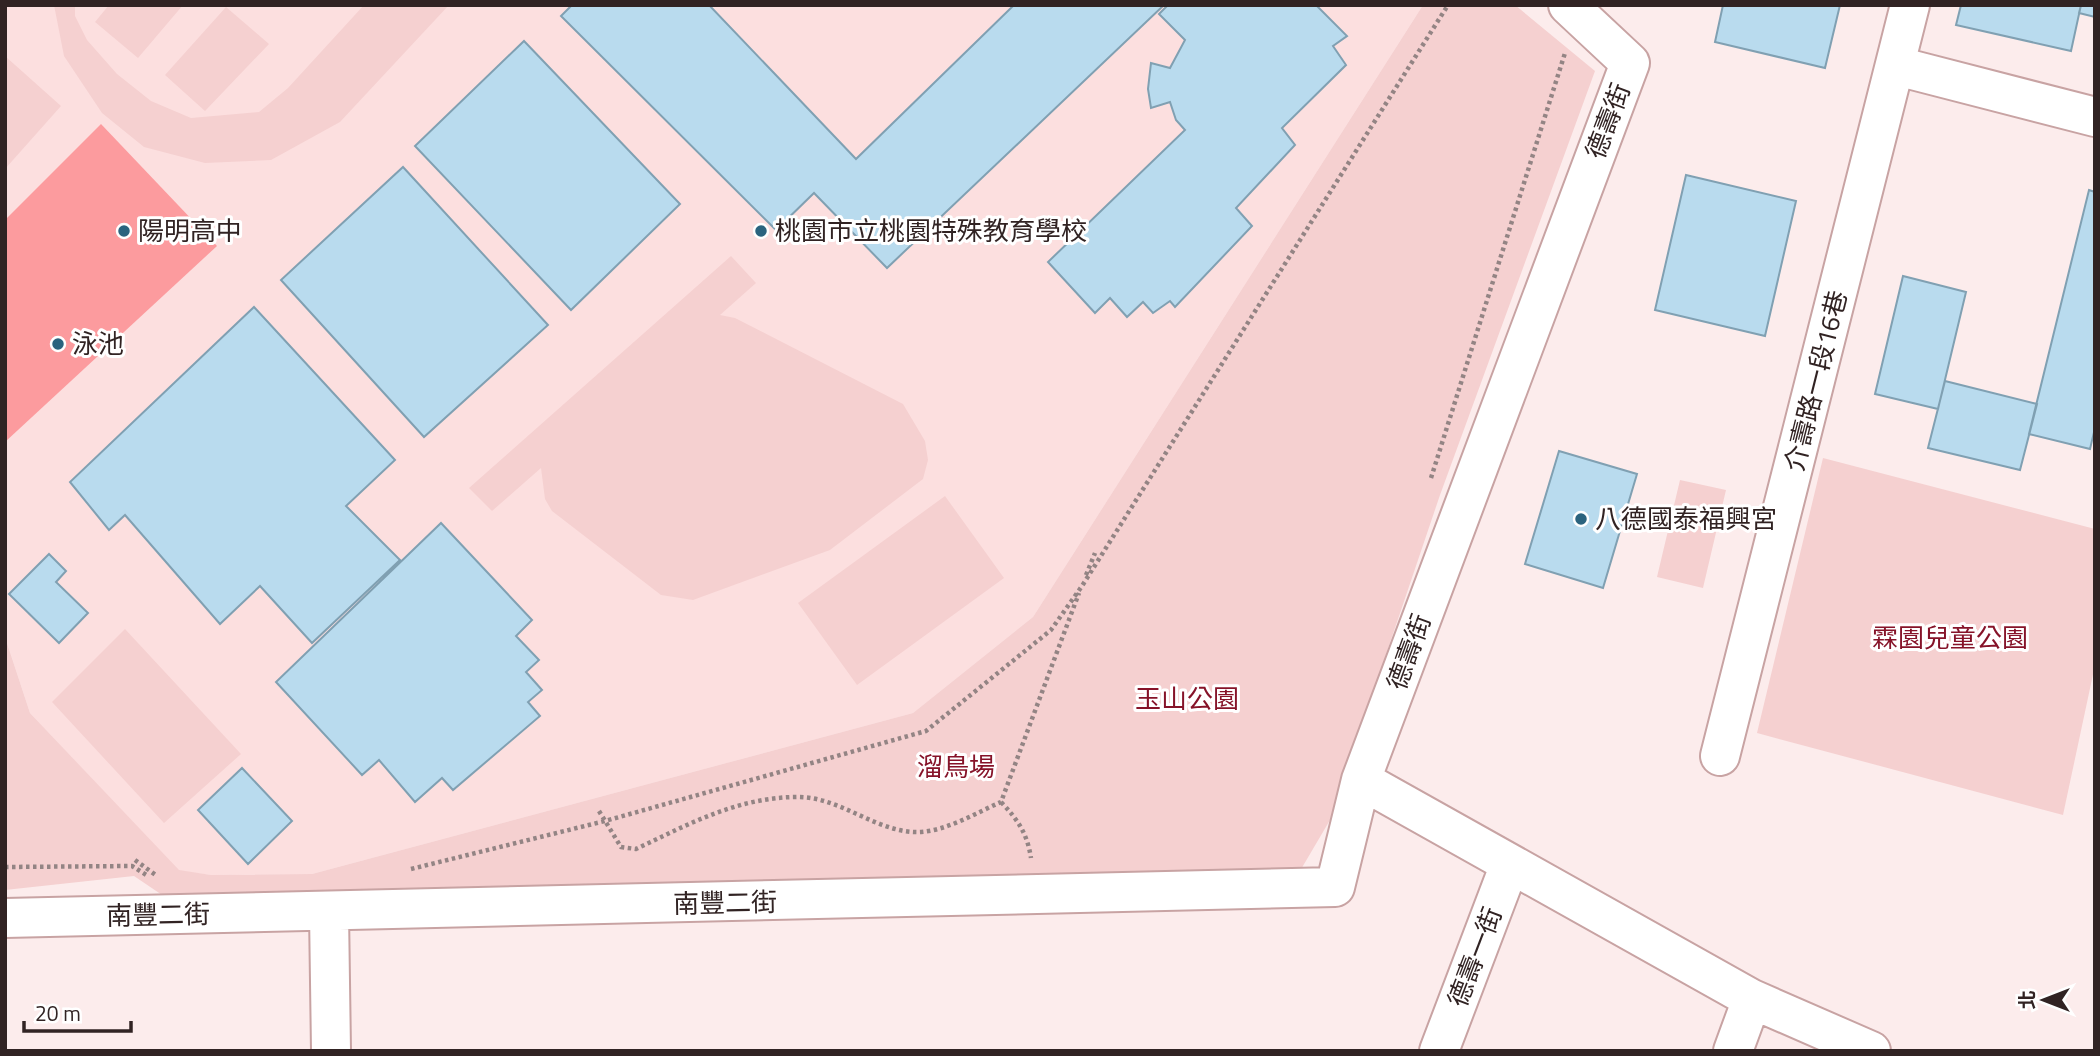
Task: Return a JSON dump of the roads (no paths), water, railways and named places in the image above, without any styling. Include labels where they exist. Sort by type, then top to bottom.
[{"type":"street","name":"德壽街","points":[[1361,780],[1630,63],[1568,5]]},
{"type":"street","name":"介壽路一段16巷","points":[[1720,756],[1897,66],[1910,5]]},
{"type":"street","points":[[1897,66],[2095,117]]},
{"type":"street","points":[[1361,780],[1752,999],[1871,1051]]},
{"type":"street","name":"南豐二街","points":[[5,918],[1335,887],[1361,780]]},
{"type":"street","name":"德壽一街","points":[[1439,1051],[1510,864]]},
{"type":"street","points":[[329,912],[331,1051]]},
{"type":"street","points":[[1733,1051],[1752,999]]},
{"type":"place","name":"陽明高中","points":[[124,231]]},
{"type":"place","name":"桃園市立桃園特殊教育學校","points":[[761,231]]},
{"type":"place","name":"泳池","points":[[58,344]]},
{"type":"place","name":"八德國泰福興宮","points":[[1581,519]]},
{"type":"park label","name":"霖園兒童公園","points":[[1950,638]]},
{"type":"park label","name":"玉山公園","points":[[1187,699]]},
{"type":"park label","name":"溜鳥場","points":[[956,767]]}]
